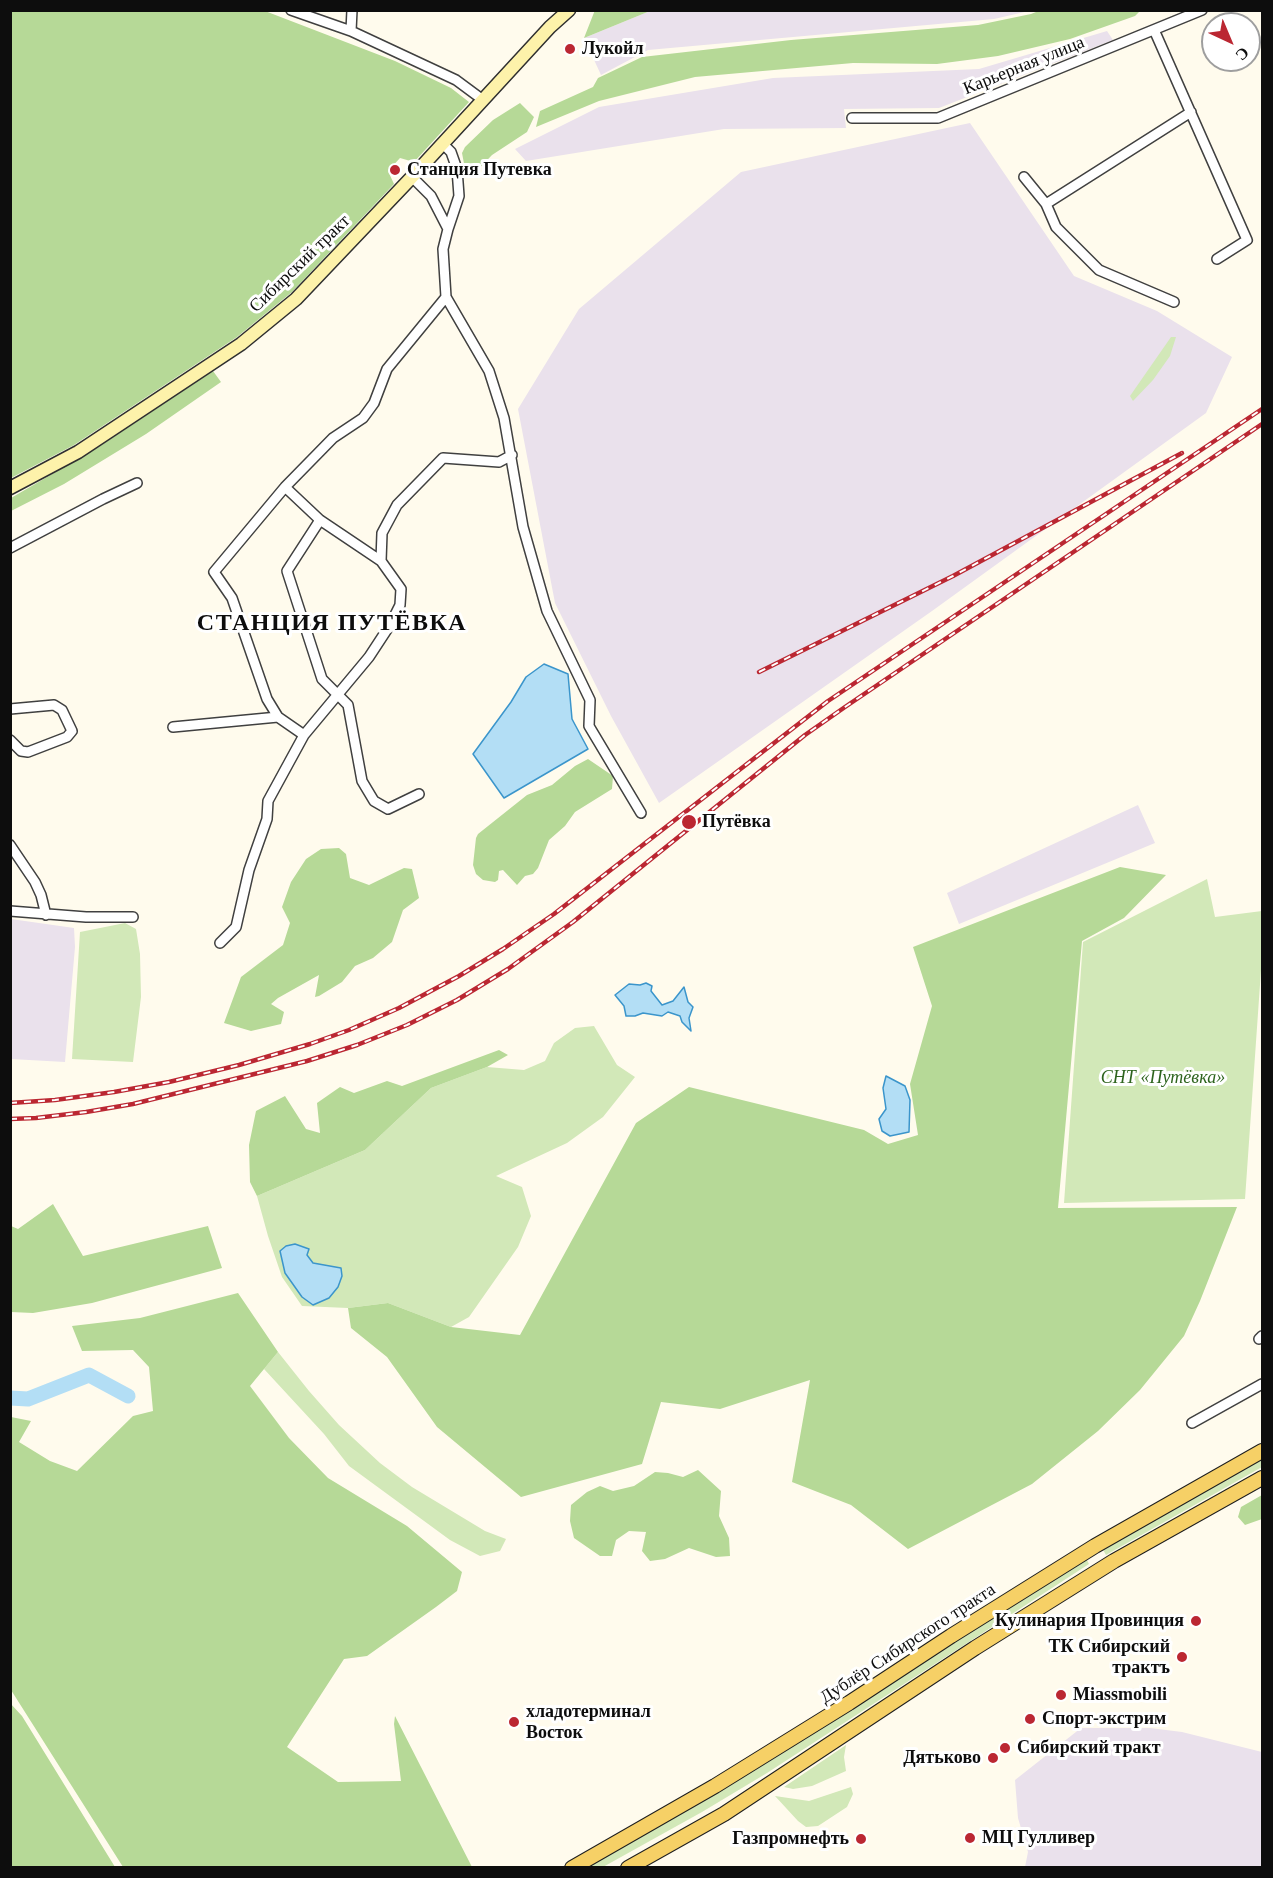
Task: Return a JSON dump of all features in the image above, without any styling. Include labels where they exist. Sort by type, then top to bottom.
[{"type":"main road","name":"Сибирский тракт","points":[[10,488],[78,452],[242,344],[296,299],[568,10]]},
{"type":"main road","name":"Дублёр Сибирского тракта","points":[[572,1868],[715,1786],[849,1704],[951,1636],[1095,1546],[1263,1451]]},
{"type":"main road","points":[[628,1868],[724,1814],[975,1648],[1105,1566],[1260,1480]]},
{"type":"street","points":[[291,10],[351,31],[456,80],[483,100]]},
{"type":"street","points":[[351,31],[352,10]]},
{"type":"street","name":"Карьерная улица","points":[[852,118],[938,118],[1155,32],[1202,10]]},
{"type":"street","points":[[1155,32],[1247,240],[1217,259]]},
{"type":"street","points":[[1046,204],[1191,112]]},
{"type":"street","points":[[443,144],[451,152],[457,169],[459,196],[443,249],[446,297],[489,371],[504,418],[512,454],[523,527],[547,610],[590,700],[589,726],[641,813]]},
{"type":"street","points":[[412,177],[431,196],[448,229]]},
{"type":"street","points":[[1024,177],[1046,204],[1056,227],[1099,270],[1174,302]]},
{"type":"street","points":[[304,735],[278,717],[267,699],[232,598],[214,572],[285,487],[333,438],[363,417],[374,403],[387,369],[446,297]]},
{"type":"street","points":[[381,561],[382,533],[397,505],[444,458],[499,462],[512,454]]},
{"type":"street","points":[[10,548],[137,483]]},
{"type":"street","points":[[220,943],[236,927],[249,870],[267,819],[268,801],[304,735],[369,657],[400,605],[401,589],[381,561],[320,520],[285,487]]},
{"type":"street","points":[[320,520],[287,571],[322,679],[348,705],[362,781],[374,801],[388,809],[419,794]]},
{"type":"street","points":[[10,709],[54,705],[62,710],[72,731],[67,737],[28,752],[21,751],[10,740]]},
{"type":"street","points":[[173,727],[278,717]]},
{"type":"street","points":[[10,845],[38,888],[46,915]]},
{"type":"street","points":[[10,910],[86,918],[133,917]]},
{"type":"street","points":[[1192,1423],[1263,1384]]},
{"type":"shaded area","points":[[650,11],[1029,11],[994,19],[648,50],[601,75],[584,38]]},
{"type":"shaded area","points":[[1107,31],[1113,40],[939,108],[844,109],[846,128],[724,129],[526,161],[515,149],[599,107],[773,78],[979,69]]},
{"type":"shaded area","points":[[970,123],[1074,276],[1157,311],[1232,357],[1206,413],[932,611],[659,803],[611,716],[555,603],[518,409],[579,309],[741,172]]},
{"type":"shaded area","points":[[1138,805],[1155,843],[959,924],[947,893]]},
{"type":"shaded area","points":[[11,919],[74,928],[75,947],[65,1062],[11,1059]]},
{"type":"shaded area","points":[[1081,1728],[1150,1728],[1182,1732],[1262,1752],[1262,1867],[1025,1867],[1028,1852],[1018,1818],[1015,1780]]},
{"type":"green space","points":[[11,10],[265,11],[395,61],[451,88],[469,102],[414,162],[400,158],[388,171],[394,184],[292,292],[237,337],[74,445],[11,478]]},
{"type":"green space","points":[[595,10],[650,10],[650,11],[584,38]]},
{"type":"green space","points":[[1041,10],[1140,11],[1135,16],[1070,39],[998,56],[937,64],[853,63],[695,77],[599,101],[536,127],[540,111],[593,87],[598,78],[642,57],[791,40],[978,25]]},
{"type":"green space","points":[[520,103],[534,117],[527,132],[492,155],[471,177],[466,174],[462,153],[465,147],[493,120]]},
{"type":"green space","points":[[1171,337],[1176,337],[1170,356],[1153,380],[1133,401],[1130,396]]},
{"type":"green space","points":[[213,371],[221,382],[146,434],[64,484],[11,511],[11,498],[97,448]]},
{"type":"green space","points":[[588,759],[613,776],[612,789],[575,812],[565,826],[549,840],[538,868],[533,874],[525,876],[517,885],[503,870],[499,871],[498,880],[495,882],[483,880],[476,874],[473,865],[478,834],[527,795],[552,785],[575,766]]},
{"type":"green space","points":[[339,848],[346,854],[350,878],[369,885],[404,868],[412,869],[419,898],[403,910],[392,942],[373,958],[355,966],[342,982],[319,996],[315,997],[319,975],[278,998],[271,1004],[284,1012],[281,1024],[251,1031],[224,1023],[241,977],[283,945],[290,923],[282,907],[291,882],[306,859],[321,849]]},
{"type":"green space","points":[[1120,867],[1166,875],[1124,918],[1082,941],[1058,1208],[1237,1207],[1184,1336],[1140,1390],[1098,1431],[1032,1484],[908,1549],[851,1505],[792,1482],[810,1380],[720,1409],[661,1402],[642,1464],[521,1497],[437,1427],[387,1357],[351,1328],[348,1308],[388,1303],[451,1327],[520,1335],[636,1123],[689,1087],[864,1130],[888,1144],[918,1135],[910,1084],[932,1006],[913,947]]},
{"type":"green space","name":"СНТ «Путёвка»","points":[[1207,879],[1215,917],[1262,911],[1262,956],[1245,1199],[1064,1203],[1083,942]]},
{"type":"green space","points":[[125,923],[136,929],[140,954],[141,997],[133,1062],[72,1059],[80,932]]},
{"type":"green space","points":[[594,1026],[617,1065],[635,1077],[603,1117],[567,1143],[496,1176],[522,1187],[531,1216],[518,1247],[469,1317],[451,1327],[388,1303],[348,1308],[302,1306],[282,1277],[257,1196],[365,1150],[431,1088],[487,1067],[524,1070],[545,1061],[554,1043],[575,1028]],"holes":[[[295,1244],[309,1249],[307,1255],[313,1263],[340,1268],[285,1273]]]},
{"type":"green space","points":[[499,1050],[508,1055],[487,1067],[431,1088],[365,1150],[257,1196],[250,1182],[249,1145],[256,1111],[285,1096],[306,1129],[320,1133],[317,1103],[340,1087],[354,1093],[387,1081],[402,1086]]},
{"type":"green space","points":[[53,1204],[83,1256],[208,1226],[222,1268],[92,1303],[33,1313],[11,1312],[11,1226],[18,1229]]},
{"type":"green space","points":[[238,1293],[278,1352],[250,1386],[289,1438],[328,1478],[407,1526],[462,1572],[457,1591],[436,1607],[367,1656],[344,1659],[287,1747],[338,1782],[401,1781],[395,1716],[472,1867],[123,1867],[11,1690],[11,1417],[31,1421],[19,1442],[50,1461],[77,1471],[133,1416],[153,1411],[149,1367],[133,1350],[82,1351],[72,1326],[140,1318]]},
{"type":"green space","points":[[278,1352],[339,1425],[380,1463],[412,1487],[485,1531],[506,1539],[500,1551],[480,1556],[450,1540],[349,1466],[324,1434],[264,1369]]},
{"type":"green space","points":[[1262,1458],[1262,1467],[1106,1555],[1102,1548]]},
{"type":"green space","points":[[698,1470],[721,1491],[719,1516],[729,1538],[730,1556],[716,1557],[689,1548],[665,1559],[650,1561],[642,1551],[646,1532],[629,1531],[616,1540],[612,1556],[600,1556],[574,1538],[570,1521],[571,1505],[587,1492],[600,1486],[613,1491],[634,1486],[655,1472],[683,1477]]},
{"type":"green space","points":[[1262,1495],[1262,1519],[1245,1525],[1238,1517],[1241,1507]]},
{"type":"green space","points":[[1086,1558],[1089,1564],[767,1773],[603,1867],[586,1868],[773,1759]]},
{"type":"green space","points":[[10,1703],[22,1716],[115,1867],[11,1867]]},
{"type":"green space","points":[[846,1745],[844,1757],[846,1771],[812,1786],[793,1789],[784,1787]]},
{"type":"green space","points":[[851,1787],[853,1794],[847,1807],[818,1826],[806,1827],[775,1796],[809,1801]]},
{"type":"water","points":[[544,664],[568,674],[572,719],[588,749],[504,798],[473,754],[511,702],[526,677]]},
{"type":"water","points":[[646,983],[652,986],[651,991],[662,1005],[673,1001],[684,987],[688,1002],[693,1007],[689,1018],[691,1031],[682,1022],[680,1016],[668,1012],[662,1016],[643,1013],[626,1016],[624,1006],[615,995],[629,984]]},
{"type":"water","points":[[886,1076],[905,1086],[910,1100],[909,1132],[890,1136],[882,1131],[879,1119],[886,1109],[883,1088]]},
{"type":"water","points":[[295,1244],[309,1249],[307,1255],[313,1263],[341,1268],[342,1276],[338,1287],[329,1298],[313,1305],[302,1297],[285,1273],[280,1251],[286,1246]]},
{"type":"waterway","points":[[10,1398],[28,1399],[89,1375],[128,1396]]},
{"type":"railway","points":[[10,1103],[114,1092],[169,1082],[239,1065],[349,1030],[399,1008],[459,976],[554,914],[828,701],[1262,409]]},
{"type":"railway","points":[[10,1119],[86,1112],[133,1104],[307,1061],[357,1045],[407,1025],[457,1000],[508,969],[573,922],[805,735],[1262,424]]},
{"type":"railway","points":[[759,672],[953,576],[1182,453]]},
{"type":"place","name":"Лукойл","points":[[570,49]]},
{"type":"place","name":"Станция Путевка","points":[[395,170]]},
{"type":"place","name":"Путёвка","points":[[689,822]]},
{"type":"place","name":"Кулинария Провинция","points":[[1196,1621]]},
{"type":"place","name":"ТК Сибирский трактъ","points":[[1182,1657]]},
{"type":"place","name":"Miassmobili","points":[[1061,1695]]},
{"type":"place","name":"Спорт-экстрим","points":[[1030,1719]]},
{"type":"place","name":"хладотерминал Восток","points":[[514,1722]]},
{"type":"place","name":"Сибирский тракт","points":[[1005,1748]]},
{"type":"place","name":"Дятьково","points":[[993,1758]]},
{"type":"place","name":"МЦ Гулливер","points":[[970,1838]]},
{"type":"place","name":"Газпромнефть","points":[[861,1839]]},
{"type":"district","name":"СТАНЦИЯ ПУТЁВКА","points":[[332,624]]}]
